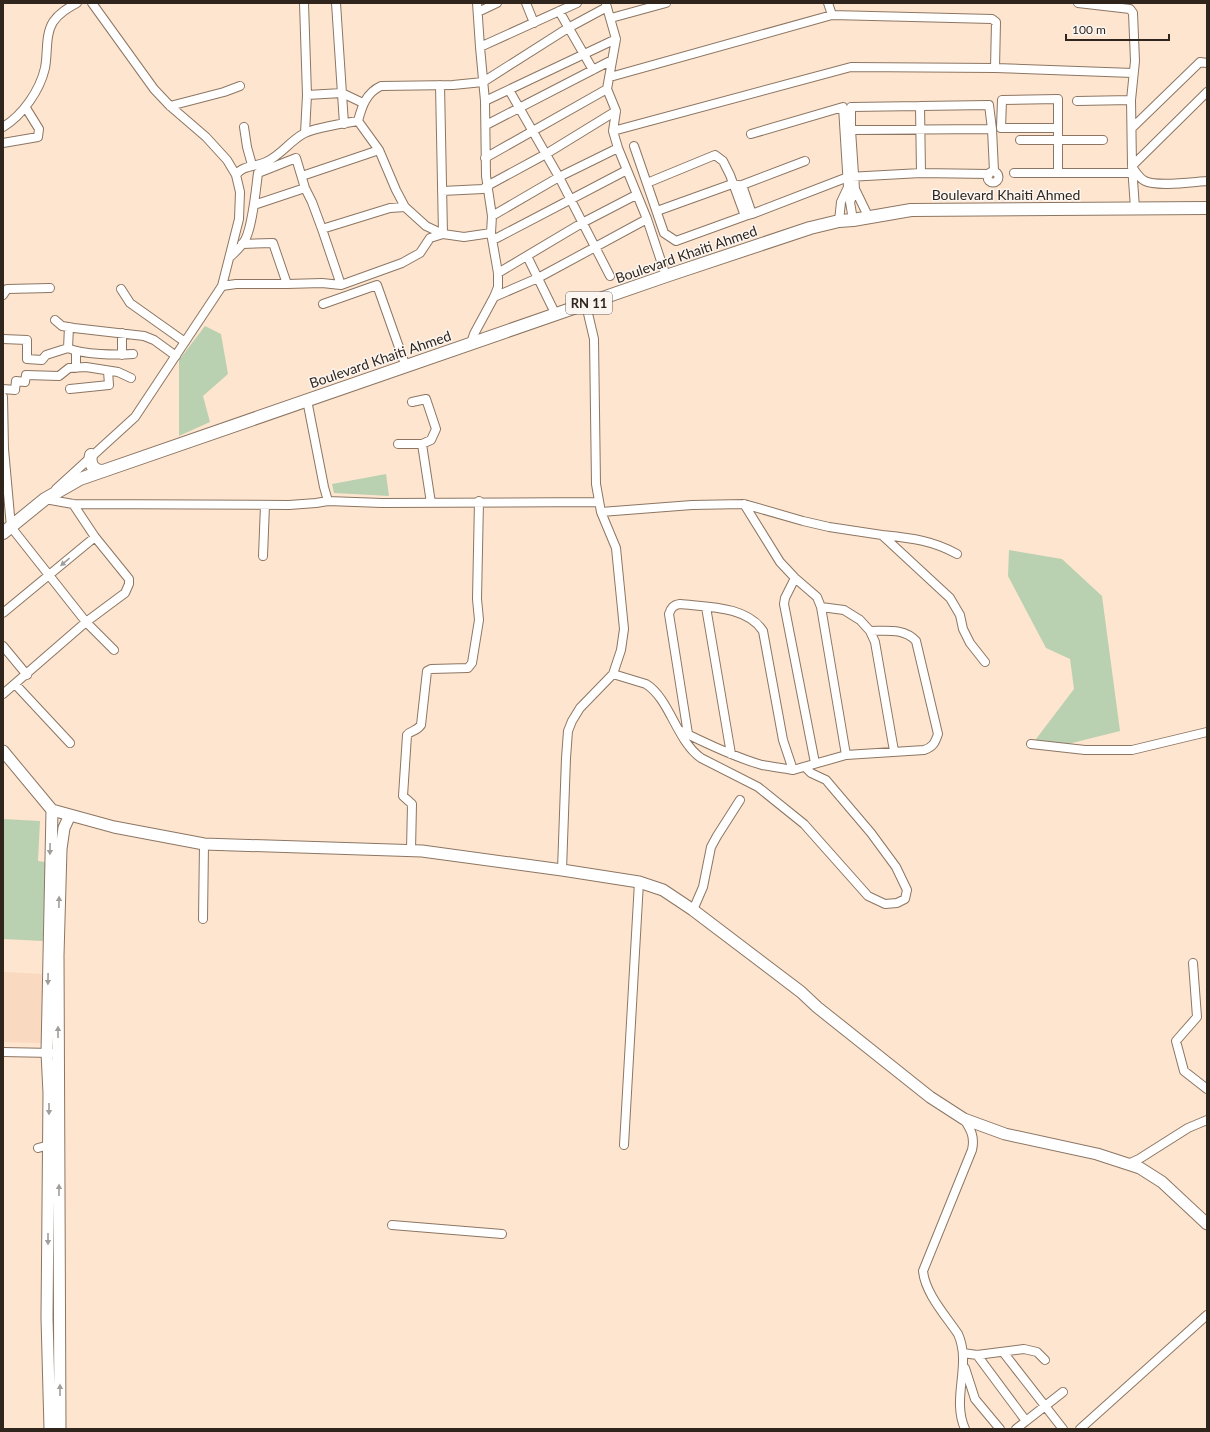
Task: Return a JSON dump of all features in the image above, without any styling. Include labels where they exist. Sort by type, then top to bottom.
[{"type":"highway","name":"Boulevard Khaiti Ahmed","points":[[7,530],[45,499],[80,479],[406,367],[471,343],[810,228],[839,221],[911,210],[1207,208]]},
{"type":"highway","points":[[91,455],[90,461],[93,467],[97,471],[103,471]]},
{"type":"main road","points":[[3,751],[52,810],[114,827],[204,844],[422,851],[639,882],[662,890],[693,910],[801,992],[817,1007],[930,1097],[964,1119],[1005,1134],[1097,1154],[1140,1168],[1162,1182],[1207,1224]]},
{"type":"main road","points":[[50,1429],[44,1146],[49,1093],[47,1053],[52,810]]},
{"type":"main road","points":[[60,1429],[58,955],[61,849],[64,828],[70,815]]},
{"type":"street","points":[[3,127],[12,122],[26,108],[40,81],[45,68],[48,38],[53,23],[64,10],[77,3]]},
{"type":"street","points":[[45,499],[91,455],[135,417],[222,286],[239,219],[240,192],[236,175],[227,160],[206,137],[170,106],[154,89],[92,3]]},
{"type":"street","points":[[304,3],[307,95],[305,133]]},
{"type":"street","points":[[336,3],[344,124]]},
{"type":"street","points":[[471,343],[474,334],[498,287],[498,273],[492,236],[492,216],[487,186],[485,158],[485,101],[477,3]]},
{"type":"street","points":[[478,12],[497,3]]},
{"type":"street","points":[[526,3],[534,23]]},
{"type":"street","points":[[480,47],[577,3]]},
{"type":"street","points":[[611,18],[666,3]]},
{"type":"street","points":[[828,3],[832,15]]},
{"type":"street","points":[[1078,3],[1131,6],[1133,13],[1135,61],[1131,100],[1132,169],[1135,208]]},
{"type":"street","points":[[358,121],[363,103],[373,90],[381,86],[453,85],[483,82],[606,5],[616,39],[607,89],[616,111],[613,131],[618,148],[647,219],[666,276]]},
{"type":"street","points":[[559,11],[593,70]]},
{"type":"street","points":[[610,77],[832,15],[992,19],[996,22],[995,68]]},
{"type":"street","points":[[485,101],[616,39]]},
{"type":"street","points":[[486,125],[612,60]]},
{"type":"street","points":[[1132,128],[1200,62],[1207,63]]},
{"type":"street","points":[[613,131],[851,67],[995,68],[1133,73]]},
{"type":"street","points":[[440,85],[443,234]]},
{"type":"street","points":[[170,106],[224,92],[240,86]]},
{"type":"street","points":[[485,158],[607,89]]},
{"type":"street","points":[[509,90],[559,177],[610,276]]},
{"type":"street","points":[[1014,173],[1058,173],[1132,169],[1207,92]]},
{"type":"street","points":[[307,95],[342,93],[363,103]]},
{"type":"street","points":[[1058,128],[1001,128],[1002,100],[1058,100],[1058,128],[1058,140],[1058,173]]},
{"type":"street","points":[[1077,101],[1131,100]]},
{"type":"street","points":[[634,146],[658,211],[664,233],[676,241],[851,177],[921,173],[991,172],[992,129],[989,105],[851,107],[851,177]]},
{"type":"street","points":[[920,106],[921,173]]},
{"type":"street","points":[[751,134],[843,107],[852,188],[850,202],[853,220]]},
{"type":"street","points":[[3,143],[38,137],[40,129],[26,108]]},
{"type":"street","points":[[442,191],[484,189],[546,154],[616,111]]},
{"type":"street","points":[[236,175],[240,170],[264,163],[278,156],[293,141],[305,133],[358,121]]},
{"type":"street","points":[[358,121],[378,150],[405,207],[426,226],[443,234],[464,237],[492,236],[570,200],[627,170]]},
{"type":"street","points":[[244,127],[252,166]]},
{"type":"street","points":[[851,130],[992,129]]},
{"type":"street","points":[[1020,140],[1103,140]]},
{"type":"street","points":[[492,216],[559,177],[618,148]]},
{"type":"street","points":[[302,176],[378,150]]},
{"type":"street","points":[[647,183],[715,155],[723,161],[730,175],[732,184],[748,215]]},
{"type":"street","points":[[230,257],[242,244],[247,234],[254,205],[258,173],[296,158],[305,188],[312,202],[341,285]]},
{"type":"street","points":[[658,211],[732,184],[742,185],[805,161]]},
{"type":"street","points":[[1132,169],[1147,182],[1160,184],[1207,181]]},
{"type":"street","points":[[742,185],[748,215]]},
{"type":"street","points":[[254,205],[305,188]]},
{"type":"street","points":[[852,188],[868,216]]},
{"type":"street","points":[[839,221],[841,202],[852,188]]},
{"type":"street","points":[[498,273],[582,222],[636,194]]},
{"type":"street","points":[[322,229],[390,208],[405,207]]},
{"type":"street","points":[[494,297],[538,278],[647,219]]},
{"type":"street","points":[[222,286],[236,284],[322,283],[341,285],[402,263],[420,253],[430,238],[443,234]]},
{"type":"street","points":[[242,244],[273,243],[287,284]]},
{"type":"street","points":[[527,256],[556,315]]},
{"type":"street","points":[[323,304],[377,285],[406,367]]},
{"type":"street","points":[[3,295],[7,289],[50,288]]},
{"type":"street","points":[[121,289],[130,302],[185,342]]},
{"type":"street","points":[[562,870],[568,731],[580,708],[613,674],[621,650],[624,629],[616,548],[601,512],[596,484],[594,339],[586,305]]},
{"type":"street","points":[[55,320],[62,326],[144,336],[154,340],[176,356]]},
{"type":"street","points":[[69,327],[76,368]]},
{"type":"street","points":[[122,333],[122,355]]},
{"type":"street","points":[[3,339],[27,340],[27,359],[42,360],[46,355],[72,350],[122,355],[134,354]]},
{"type":"street","points":[[3,389],[15,390],[16,381],[25,382],[26,375],[59,376],[69,368],[86,367],[118,372],[131,378]]},
{"type":"street","points":[[70,389],[109,385],[108,371]]},
{"type":"street","points":[[3,397],[3,449],[7,530],[86,622],[114,650]]},
{"type":"street","points":[[398,444],[422,444],[431,440],[436,429],[426,399],[412,402]]},
{"type":"street","points":[[307,400],[328,501]]},
{"type":"street","points":[[422,444],[431,503]]},
{"type":"street","points":[[45,499],[73,504],[289,505],[328,501],[382,503],[599,502]]},
{"type":"street","points":[[411,850],[412,804],[403,796],[407,735],[409,732],[415,731],[421,724],[427,671],[431,669],[468,668],[472,663],[478,620],[479,502]]},
{"type":"street","points":[[3,694],[27,675],[86,622],[125,593],[129,584],[129,580],[95,537],[73,504]]},
{"type":"street","points":[[601,512],[692,505],[744,504],[829,527],[923,540],[945,547],[957,554]]},
{"type":"street","points":[[744,504],[780,562],[795,578],[817,597],[846,755]]},
{"type":"street","points":[[263,556],[265,505]]},
{"type":"street","points":[[882,535],[950,598],[960,615],[963,629],[970,643],[985,662]]},
{"type":"street","points":[[3,613],[95,537]]},
{"type":"street","points":[[795,578],[784,598],[784,604],[815,763]]},
{"type":"street","points":[[688,734],[669,614],[671,608],[680,604],[740,612],[759,624],[764,631],[783,740],[793,770]]},
{"type":"street","points":[[706,607],[731,754]]},
{"type":"street","points":[[820,607],[844,610],[860,620],[870,631],[875,642],[894,751]]},
{"type":"street","points":[[678,730],[731,754],[762,765],[793,770],[846,755],[924,750],[930,748],[935,743],[938,734],[916,641],[905,632],[870,631]]},
{"type":"street","points":[[3,646],[27,675]]},
{"type":"street","points":[[613,674],[646,684],[650,687],[659,696],[678,730],[694,753],[758,787],[804,824],[868,896],[885,904],[897,903],[905,899],[907,890],[896,867],[871,832],[826,780],[811,773],[804,767]]},
{"type":"street","points":[[15,684],[70,743]]},
{"type":"street","points":[[1031,744],[1085,750],[1132,750],[1207,732]]},
{"type":"street","points":[[693,910],[703,887],[711,847],[740,800]]},
{"type":"street","points":[[204,844],[204,919]]},
{"type":"street","points":[[624,1145],[639,882]]},
{"type":"street","points":[[1193,963],[1197,1017],[1176,1040],[1184,1071],[1207,1089]]},
{"type":"street","points":[[3,1052],[58,1052]]},
{"type":"street","points":[[964,1119],[971,1130],[973,1144],[923,1271],[924,1280],[928,1289],[961,1340],[963,1363],[959,1408],[961,1421],[965,1429]]},
{"type":"street","points":[[1128,1164],[1138,1160],[1188,1128],[1207,1120]]},
{"type":"street","points":[[392,1225],[502,1234]]},
{"type":"street","points":[[1080,1429],[1207,1315]]},
{"type":"street","points":[[963,1353],[977,1355],[1024,1349],[1037,1352],[1045,1360]]},
{"type":"street","points":[[1003,1352],[1063,1429]]},
{"type":"street","points":[[977,1355],[1026,1421]]},
{"type":"street","points":[[963,1363],[975,1399],[1000,1429]]},
{"type":"street","points":[[1016,1429],[1063,1392]]},
{"type":"shaded area","points":[[3,972],[43,974],[41,1043],[3,1042]]},
{"type":"green space","points":[[205,326],[221,334],[228,374],[203,396],[210,422],[179,436],[179,360]]},
{"type":"green space","points":[[386,474],[389,496],[334,493],[332,484]]},
{"type":"green space","points":[[1009,550],[1062,559],[1102,596],[1120,731],[1064,745],[1033,743],[1074,689],[1070,659],[1046,648],[1008,576]]},
{"type":"green space","points":[[3,819],[40,821],[38,861],[45,862],[43,941],[3,939]]}]
